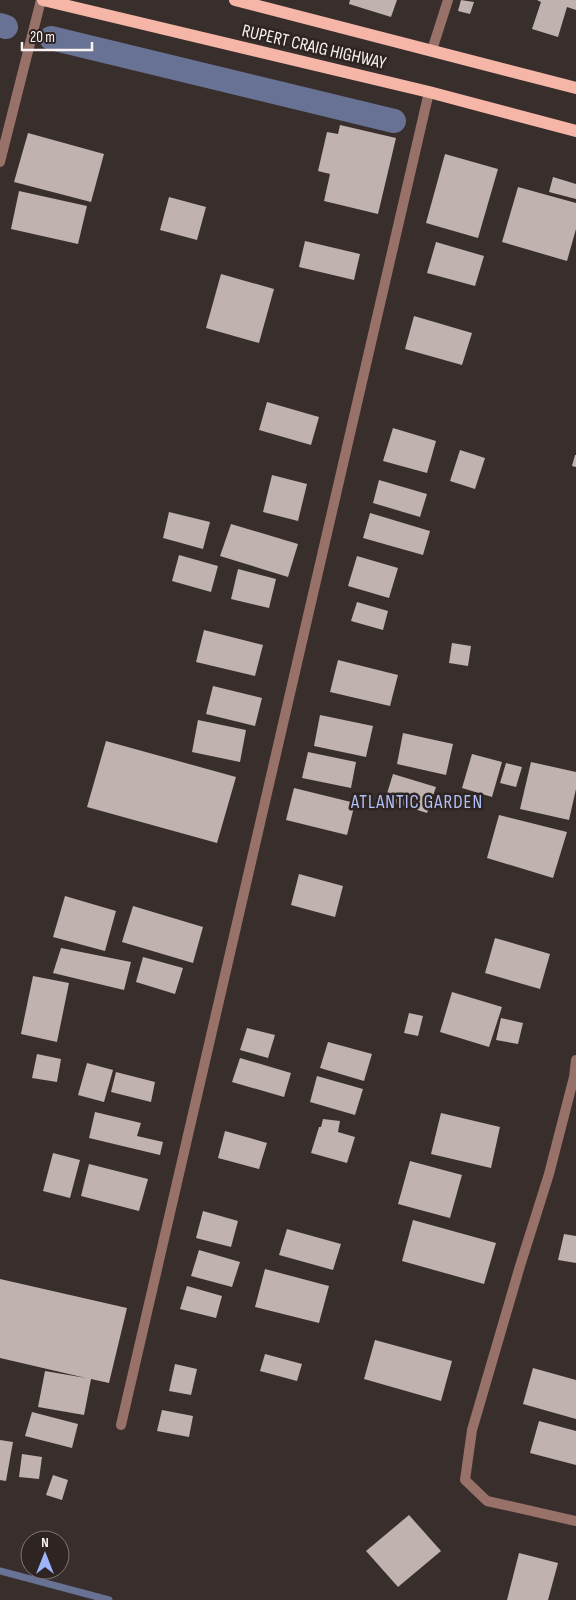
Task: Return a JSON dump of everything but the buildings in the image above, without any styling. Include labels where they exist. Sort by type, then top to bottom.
[{"type":"main road","name":"RUPERT CRAIG HIGHWAY","points":[[42,0],[429,92],[576,131]]},
{"type":"main road","name":"RUPERT CRAIG HIGHWAY","points":[[235,0],[576,88]]},
{"type":"street","points":[[0,162],[42,0]]},
{"type":"street","points":[[432,50],[448,0]]},
{"type":"street","points":[[121,1425],[429,92]]},
{"type":"street","points":[[576,1060],[574,1077],[549,1174],[472,1430],[466,1480],[486,1501],[576,1521]]},
{"type":"waterway","points":[[0,25],[6,27]]},
{"type":"waterway","points":[[51,38],[394,121]]},
{"type":"waterway","points":[[0,1571],[109,1600]]},
{"type":"district","name":"ATLANTIC GARDEN","points":[[417,802]]}]
